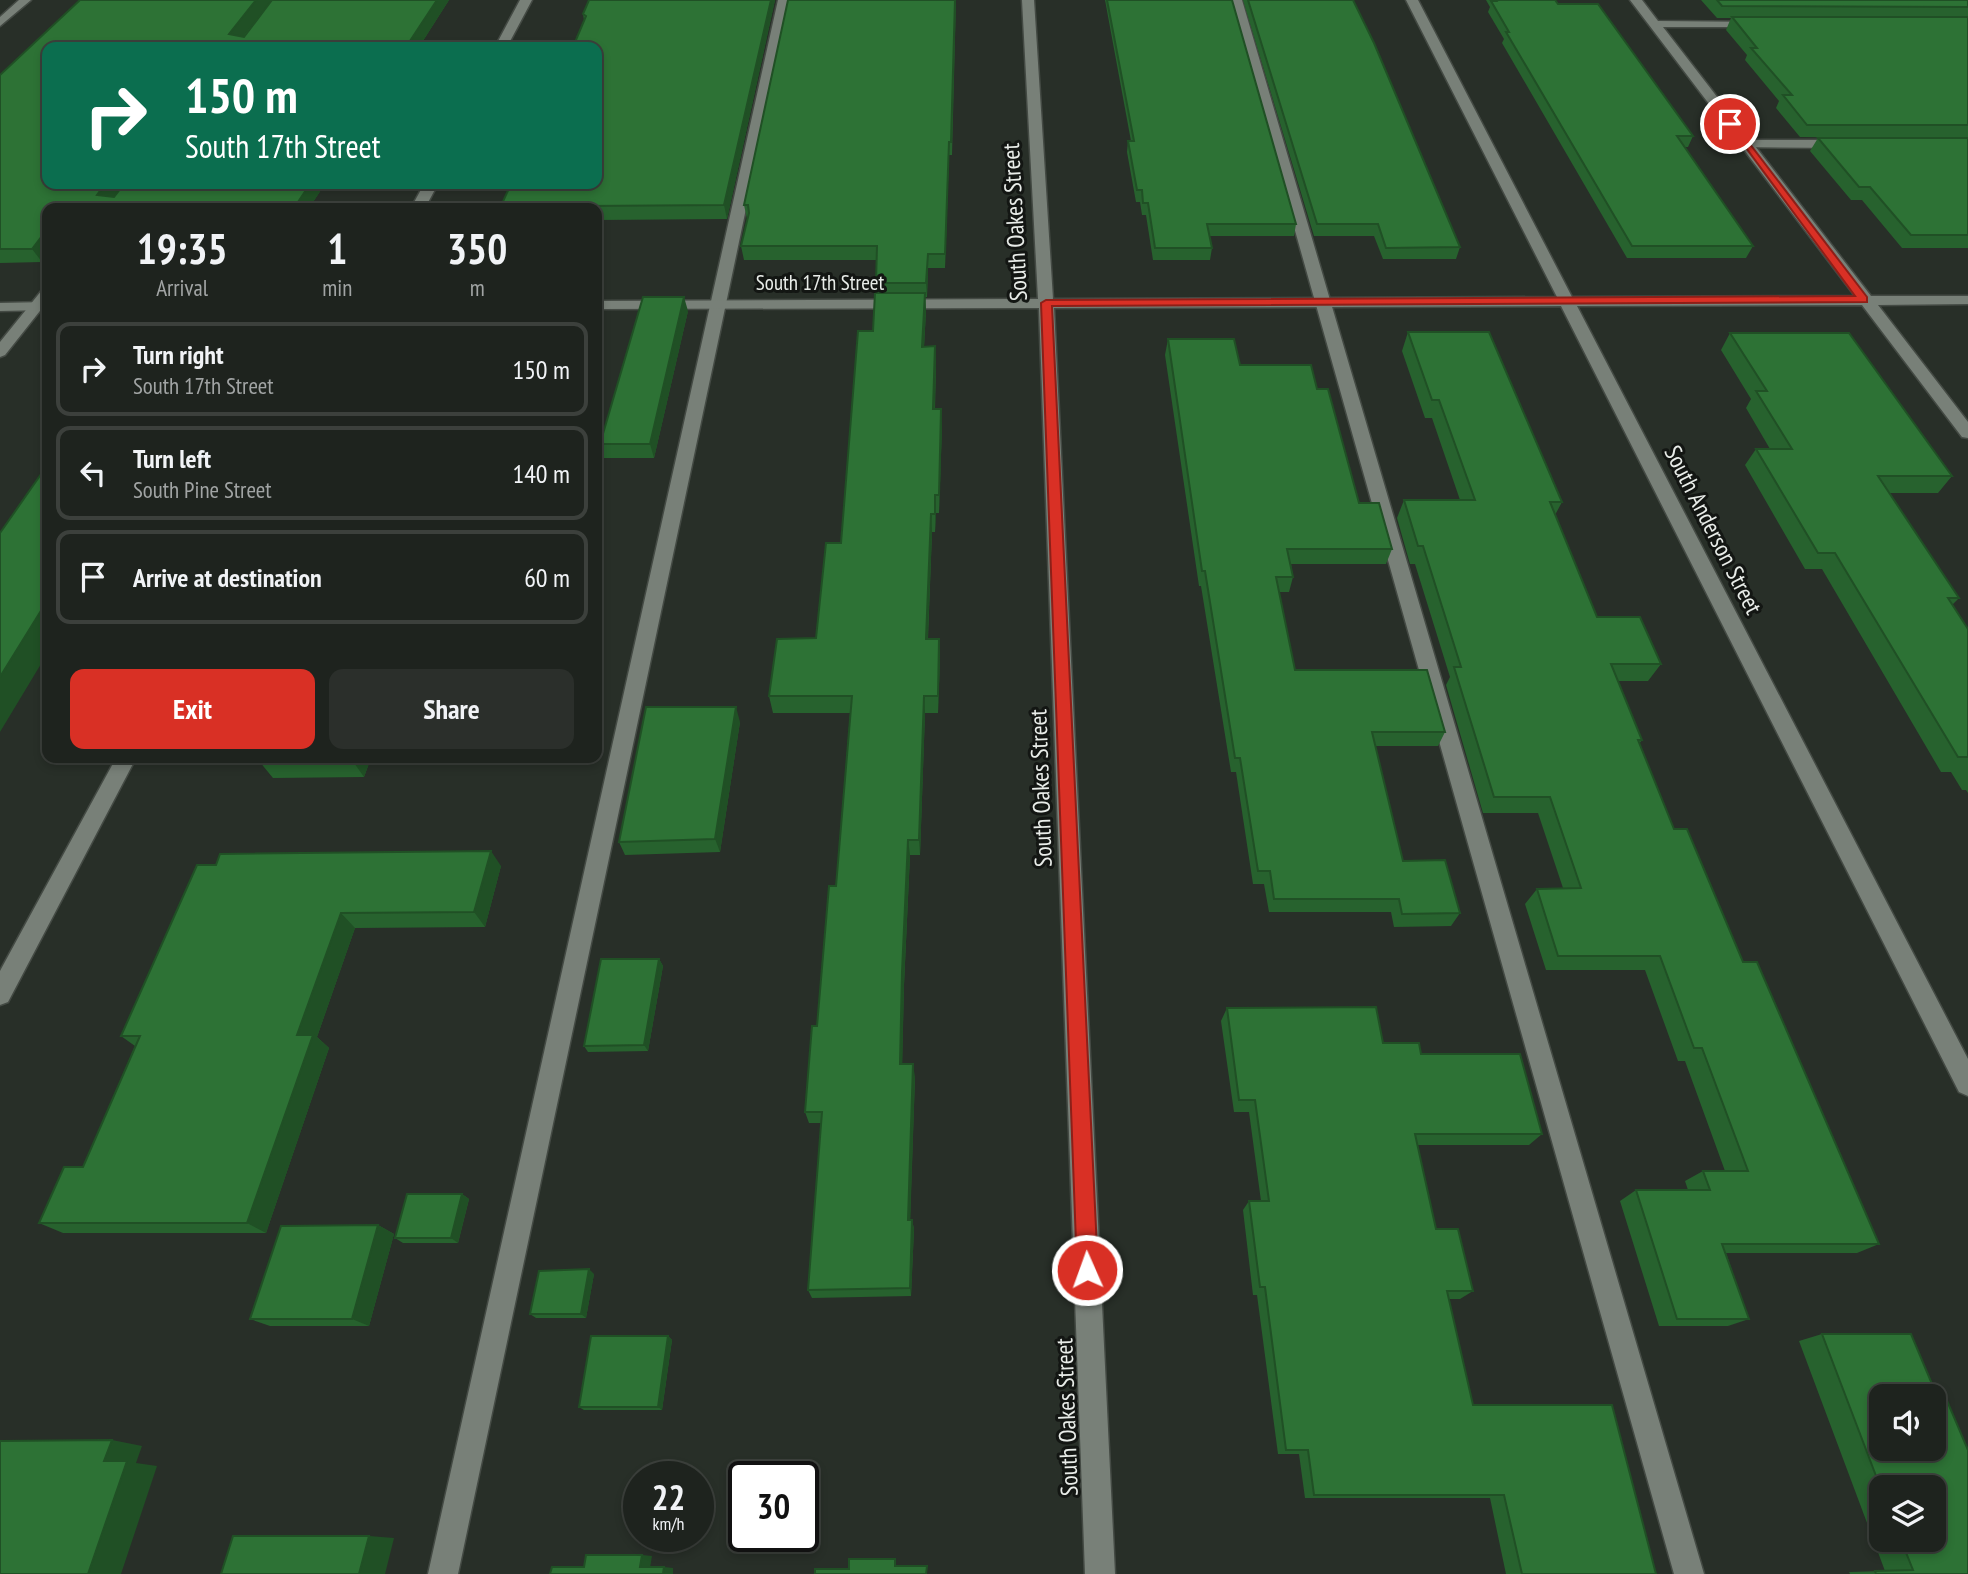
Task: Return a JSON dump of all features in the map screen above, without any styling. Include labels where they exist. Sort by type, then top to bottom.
[{"type":"street","points":[[0,23],[25,0]]},
{"type":"street","points":[[504,42],[526,0]]},
{"type":"street","points":[[443,1574],[784,0]]},
{"type":"street","name":"South Oakes Street","points":[[1028,0],[1046,303],[1100,1574]]},
{"type":"street","points":[[1236,0],[1689,1574]]},
{"type":"street","name":"South Anderson Street","points":[[1412,0],[1968,1084]]},
{"type":"street","points":[[1636,0],[1863,300],[1968,433]]},
{"type":"street","points":[[1655,24],[1777,24]]},
{"type":"street","points":[[1745,144],[1856,144]]},
{"type":"street","name":"South 17th Street","points":[[602,305],[1968,300]]},
{"type":"street","points":[[0,307],[42,306]]},
{"type":"street","points":[[0,352],[42,306]]},
{"type":"street","points":[[0,994],[123,763]]},
{"type":"building","points":[[80,0],[256,0],[229,34],[244,37],[272,0],[437,0],[409,42],[42,42],[42,189],[101,189],[97,195],[114,197],[120,189],[307,189],[297,203],[42,203],[42,236],[32,249],[0,249],[0,75]]},
{"type":"building","points":[[589,0],[771,0],[724,205],[502,203],[509,189],[602,189],[602,42],[575,42],[586,16],[583,14]]},
{"type":"building","points":[[788,0],[955,0],[945,254],[928,254],[926,283],[876,283],[877,246],[741,246],[749,213],[748,205],[744,205]]},
{"type":"building","points":[[1107,0],[1232,0],[1296,224],[1207,224],[1212,248],[1155,248],[1148,203],[1143,203],[1142,190],[1137,190],[1128,141],[1134,141]]},
{"type":"building","points":[[1248,0],[1353,0],[1374,43],[1460,247],[1386,248],[1378,224],[1317,224]]},
{"type":"building","points":[[1555,0],[1558,4],[1598,4],[1693,136],[1677,136],[1753,246],[1632,246],[1506,32],[1509,32],[1491,1]]},
{"type":"building","points":[[1717,0],[1968,0],[1968,7],[1722,6]]},
{"type":"building","points":[[1732,17],[1968,17],[1968,125],[1807,125],[1783,95],[1792,95],[1751,48],[1757,48]]},
{"type":"building","points":[[1818,138],[1968,138],[1968,235],[1911,235],[1870,187],[1859,187]]},
{"type":"building","points":[[875,293],[925,293],[922,347],[935,346],[933,409],[941,409],[939,495],[935,495],[935,514],[931,514],[926,639],[939,639],[938,696],[924,696],[919,840],[908,840],[902,972],[900,1064],[913,1064],[908,1220],[912,1220],[910,1288],[808,1290],[822,1112],[805,1112],[812,1026],[817,1026],[829,886],[836,886],[852,696],[769,696],[777,639],[816,638],[826,543],[841,543],[858,331],[873,331]]},
{"type":"building","points":[[643,297],[684,297],[650,444],[602,444]]},
{"type":"building","points":[[1408,332],[1489,332],[1562,502],[1550,502],[1597,617],[1640,617],[1661,664],[1611,664],[1642,740],[1638,740],[1674,829],[1687,829],[1743,962],[1757,962],[1879,1244],[1722,1244],[1749,1319],[1677,1319],[1636,1190],[1710,1190],[1703,1171],[1748,1171],[1702,1048],[1694,1048],[1660,956],[1558,956],[1537,889],[1581,888],[1550,797],[1494,797],[1454,667],[1461,667],[1423,546],[1418,546],[1404,500],[1475,500],[1439,400],[1432,400]]},
{"type":"building","points":[[1730,333],[1849,333],[1952,476],[1878,476],[1959,598],[1948,598],[1968,629],[1968,757],[1958,757],[1835,553],[1818,553],[1756,449],[1792,449],[1756,391],[1767,391]]},
{"type":"building","points":[[1168,339],[1234,339],[1240,365],[1311,365],[1317,389],[1328,389],[1359,503],[1379,503],[1392,549],[1287,549],[1293,577],[1276,577],[1295,670],[1427,670],[1445,732],[1372,732],[1403,861],[1445,860],[1460,913],[1402,914],[1399,899],[1274,899],[1270,871],[1258,871],[1240,758],[1235,758],[1205,571],[1202,571]]},
{"type":"building","points":[[42,473],[42,609],[0,677],[0,533]]},
{"type":"building","points":[[646,707],[736,707],[715,839],[619,842]]},
{"type":"building","points":[[491,851],[474,912],[341,913],[297,1035],[313,1035],[247,1223],[39,1223],[64,1167],[83,1167],[140,1036],[121,1036],[197,865],[216,865],[220,854]]},
{"type":"building","points":[[601,959],[659,959],[644,1045],[584,1046]]},
{"type":"building","points":[[1376,1007],[1383,1043],[1419,1043],[1421,1054],[1520,1054],[1542,1134],[1415,1134],[1436,1229],[1458,1229],[1473,1291],[1447,1291],[1473,1405],[1612,1405],[1656,1574],[1522,1574],[1504,1495],[1314,1495],[1308,1450],[1286,1450],[1265,1287],[1260,1287],[1249,1201],[1269,1201],[1255,1100],[1239,1100],[1227,1008]]},
{"type":"building","points":[[407,1194],[462,1194],[451,1238],[395,1238]]},
{"type":"building","points":[[378,1225],[352,1319],[250,1319],[281,1226]]},
{"type":"building","points":[[589,1269],[581,1314],[530,1314],[539,1271]]},
{"type":"building","points":[[1822,1334],[1911,1334],[1932,1384],[1869,1384],[1869,1457]]},
{"type":"building","points":[[591,1336],[668,1336],[658,1407],[579,1407]]},
{"type":"building","points":[[1946,1398],[1968,1450],[1968,1574],[1876,1574],[1875,1571],[1913,1570],[1906,1552],[1946,1552],[1946,1475],[1876,1475],[1870,1461],[1946,1461]]},
{"type":"building","points":[[112,1440],[104,1461],[127,1461],[88,1574],[0,1574],[0,1441]]},
{"type":"building","points":[[233,1536],[369,1536],[359,1574],[221,1574]]},
{"type":"building","points":[[586,1555],[642,1555],[640,1567],[664,1567],[663,1574],[550,1574],[552,1567],[584,1567]]},
{"type":"building","points":[[849,1559],[895,1559],[895,1566],[927,1566],[926,1574],[815,1574],[815,1569],[849,1569]]},
{"type":"route","points":[[1087,1270],[1046,303],[1863,300],[1730,124]]}]
